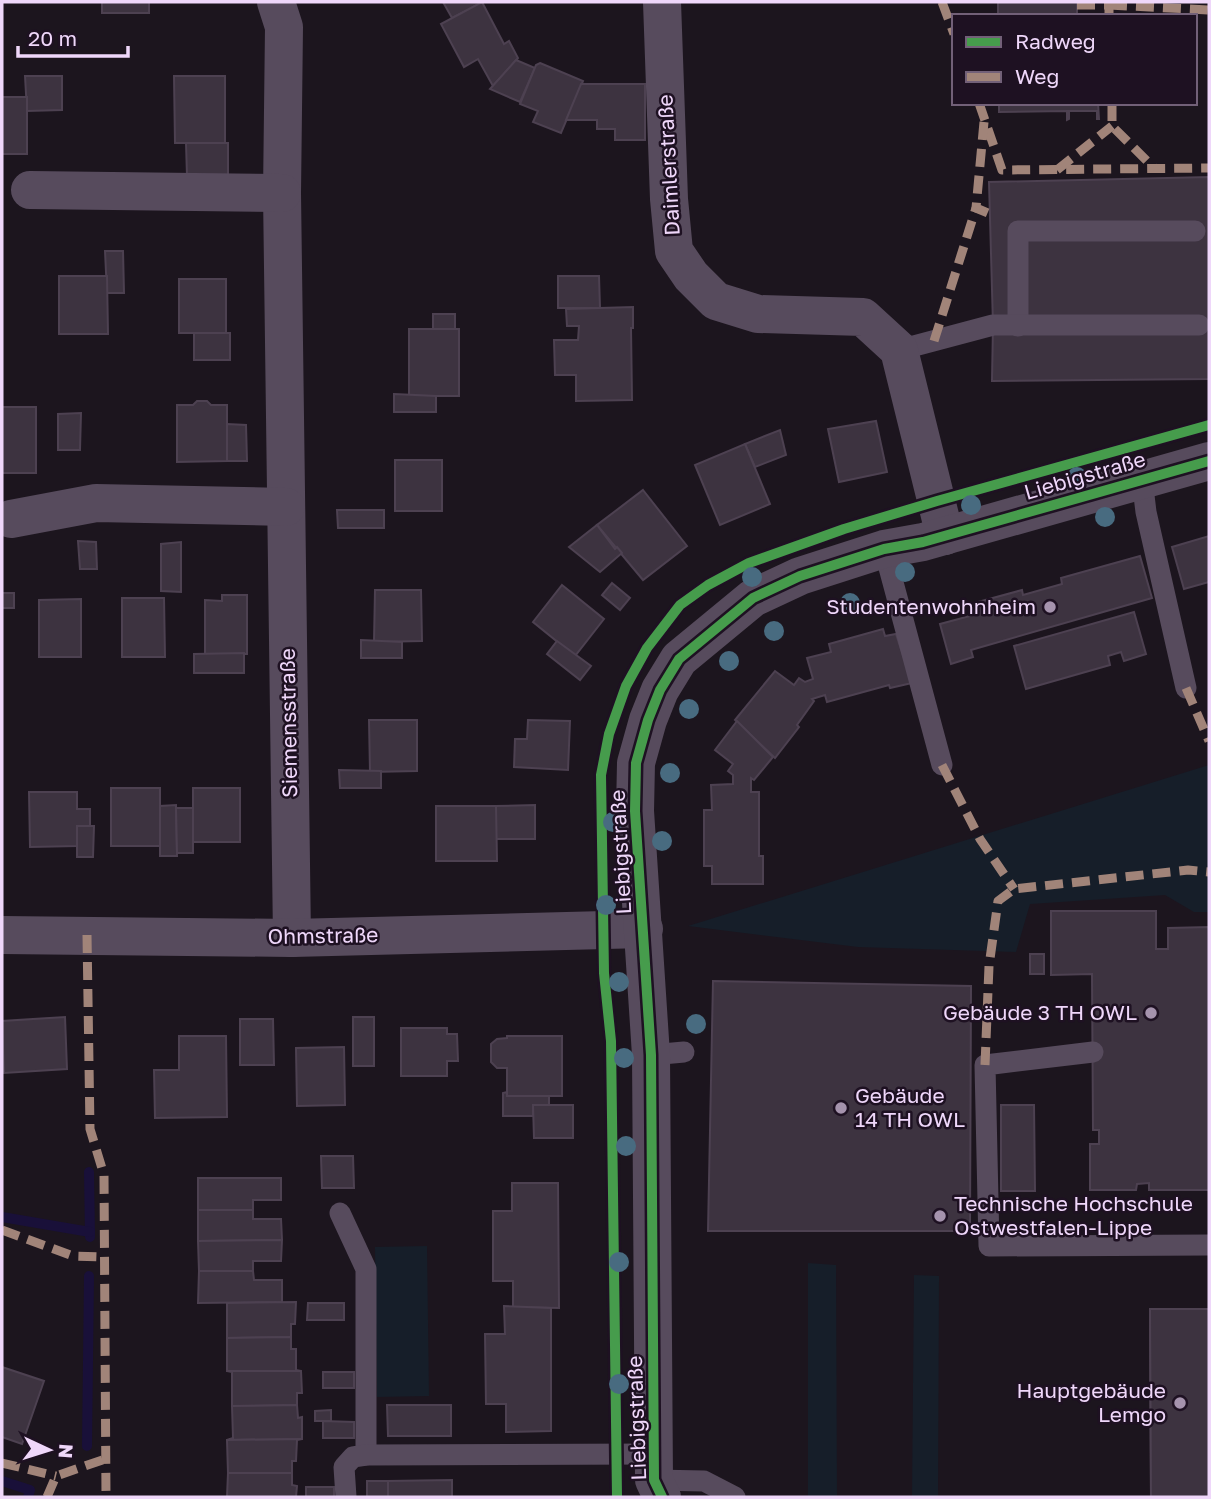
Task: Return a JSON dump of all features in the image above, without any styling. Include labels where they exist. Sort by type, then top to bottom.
[{"type":"street","name":"Siemensstraße","points":[[276,2],[285,27],[282,193],[292,938]]},
{"type":"street","name":"Daimlerstraße","points":[[662,2],[669,199],[674,251],[691,276],[716,301],[758,314],[863,317],[899,350]]},
{"type":"street","points":[[30,190],[282,193]]},
{"type":"street","points":[[899,350],[945,536]]},
{"type":"street","name":"Liebigstraße","points":[[653,1482],[668,1054],[644,929],[635,811],[636,763],[660,690],[678,659],[753,598],[800,576],[884,549],[945,536],[1209,461]]},
{"type":"street","points":[[11,519],[96,503],[286,507]]},
{"type":"street","name":"Ohmstraße","points":[[2,935],[292,938],[644,929]]},
{"type":"lane","points":[[1017,326],[1018,231],[1195,231]]},
{"type":"lane","points":[[899,350],[993,326],[1199,325]]},
{"type":"lane","points":[[1142,479],[1146,512],[1186,688]]},
{"type":"lane","points":[[884,549],[942,765]]},
{"type":"lane","points":[[1093,1052],[985,1065],[989,1246],[1209,1245]]},
{"type":"lane","points":[[340,1213],[366,1269],[366,1455],[353,1457],[344,1467],[346,1497]]},
{"type":"lane","name":"Liebigstraße","points":[[366,1455],[653,1482]]},
{"type":"lane","points":[[653,1482],[704,1480],[734,1497]]},
{"type":"shaded area","points":[[1209,765],[1209,912],[1194,912],[1165,895],[1030,904],[1016,952],[858,947],[688,926]]},
{"type":"shaded area","points":[[427,1246],[429,1396],[377,1397],[375,1247]]},
{"type":"shaded area","points":[[808,1263],[836,1265],[837,1497],[808,1497]]},
{"type":"shaded area","points":[[914,1275],[939,1276],[938,1497],[912,1497]]},
{"type":"building","points":[[102,2],[149,2],[149,13],[102,13]]},
{"type":"building","points":[[443,2],[483,2],[452,18]]},
{"type":"building","points":[[482,2],[504,44],[509,41],[518,58],[493,86],[478,59],[464,67],[441,24]]},
{"type":"building","points":[[998,2],[1077,2],[1077,14],[998,14]]},
{"type":"building","points":[[516,60],[535,68],[520,102],[490,89]]},
{"type":"building","points":[[540,63],[583,81],[561,133],[533,122],[538,111],[520,104],[536,65]]},
{"type":"building","points":[[25,76],[62,76],[62,110],[27,111]]},
{"type":"building","points":[[174,76],[225,76],[225,143],[175,143]]},
{"type":"building","points":[[581,84],[645,84],[645,140],[615,140],[615,129],[597,129],[597,120],[566,120]]},
{"type":"building","points":[[2,97],[27,97],[27,154],[2,154]]},
{"type":"building","points":[[999,105],[1098,105],[1099,119],[1097,111],[1069,111],[1067,120],[1067,111],[999,112]]},
{"type":"building","points":[[186,143],[228,143],[228,176],[187,176]]},
{"type":"building","points":[[1209,177],[1209,379],[992,381],[989,182]]},
{"type":"building","points":[[105,251],[123,251],[124,293],[107,293]]},
{"type":"building","points":[[59,276],[107,276],[108,334],[59,334]]},
{"type":"building","points":[[558,276],[599,276],[600,308],[558,308]]},
{"type":"building","points":[[179,279],[226,279],[226,333],[179,333]]},
{"type":"building","points":[[633,307],[632,400],[576,401],[576,375],[555,375],[554,340],[578,340],[579,326],[567,326],[566,309]]},
{"type":"building","points":[[433,314],[455,314],[455,329],[433,329]]},
{"type":"building","points":[[409,329],[459,329],[459,396],[409,396]]},
{"type":"building","points":[[194,333],[230,333],[230,360],[194,360]]},
{"type":"building","points":[[394,394],[436,396],[436,412],[394,412]]},
{"type":"building","points":[[197,401],[207,401],[211,405],[227,405],[227,461],[177,462],[177,405],[193,405]]},
{"type":"building","points":[[2,407],[36,407],[36,473],[2,473]]},
{"type":"building","points":[[81,413],[80,450],[58,450],[58,414]]},
{"type":"building","points":[[876,421],[887,472],[839,482],[828,429]]},
{"type":"building","points":[[227,424],[246,425],[247,461],[227,461]]},
{"type":"building","points":[[780,430],[786,455],[755,467],[745,444]]},
{"type":"building","points":[[745,444],[770,504],[720,525],[695,465]]},
{"type":"building","points":[[395,460],[442,460],[442,511],[395,511]]},
{"type":"building","points":[[643,490],[687,546],[643,580],[597,525]]},
{"type":"building","points":[[337,510],[384,510],[384,528],[338,528]]},
{"type":"building","points":[[597,525],[615,549],[617,547],[622,553],[600,572],[569,547]]},
{"type":"building","points":[[1209,536],[1209,582],[1184,589],[1172,547]]},
{"type":"building","points":[[78,541],[96,542],[97,569],[80,569]]},
{"type":"building","points":[[181,542],[181,592],[161,591],[161,544]]},
{"type":"building","name":"Studentenwohnheim","points":[[1140,556],[1152,598],[971,650],[973,657],[951,664],[940,624],[981,613],[978,602],[1022,590],[1023,595],[1062,584],[1061,578]]},
{"type":"building","points":[[612,583],[630,598],[620,610],[602,595]]},
{"type":"building","points":[[562,585],[604,619],[575,656],[533,622]]},
{"type":"building","points":[[375,590],[421,590],[422,641],[374,642]]},
{"type":"building","points":[[2,593],[14,593],[14,608],[2,608]]},
{"type":"building","points":[[222,595],[247,595],[247,654],[205,654],[205,600],[222,601]]},
{"type":"building","points":[[122,598],[164,598],[165,657],[122,657]]},
{"type":"building","points":[[81,599],[81,657],[39,657],[39,600]]},
{"type":"building","points":[[1134,612],[1146,654],[1124,661],[1121,652],[1108,656],[1110,665],[1026,689],[1014,646]]},
{"type":"building","name":"Studentenwohnheim","points":[[883,629],[885,636],[896,634],[912,683],[890,688],[889,685],[827,702],[825,695],[812,699],[814,701],[797,725],[799,727],[775,758],[735,720],[775,671],[794,685],[799,678],[805,682],[813,679],[807,658],[831,652],[829,644]]},
{"type":"building","points":[[361,640],[402,642],[402,658],[361,658]]},
{"type":"building","points":[[557,641],[591,666],[580,680],[547,654]]},
{"type":"building","points":[[244,653],[244,673],[194,673],[194,654]]},
{"type":"building","points":[[369,720],[417,720],[417,771],[370,772]]},
{"type":"building","points":[[528,720],[570,721],[568,770],[514,767],[515,739],[527,739]]},
{"type":"building","points":[[737,721],[773,757],[754,780],[751,778],[751,792],[759,792],[759,856],[763,856],[763,884],[712,884],[712,866],[704,866],[704,810],[712,810],[711,785],[733,784],[733,775],[728,771],[733,764],[715,750]]},
{"type":"building","points":[[339,770],[381,771],[381,788],[340,788]]},
{"type":"building","points":[[111,788],[160,788],[160,846],[111,846]]},
{"type":"building","points":[[193,788],[240,788],[240,842],[193,842]]},
{"type":"building","points":[[29,792],[77,792],[77,809],[90,809],[90,826],[77,826],[77,846],[30,847]]},
{"type":"building","points":[[176,805],[177,856],[160,856],[160,806]]},
{"type":"building","points":[[535,805],[535,839],[496,839],[496,806]]},
{"type":"building","points":[[436,806],[496,806],[497,861],[436,861]]},
{"type":"building","points":[[176,808],[193,808],[193,853],[177,853]]},
{"type":"building","points":[[77,826],[94,826],[93,857],[77,857]]},
{"type":"building","name":"Gebäude 3 TH OWL","points":[[1051,911],[1156,911],[1156,949],[1168,949],[1168,928],[1209,927],[1209,1190],[1149,1190],[1149,1183],[1137,1184],[1136,1190],[1090,1190],[1090,1144],[1099,1144],[1099,1130],[1093,1130],[1092,974],[1051,975]]},
{"type":"building","points":[[1030,954],[1044,954],[1044,974],[1030,974]]},
{"type":"building","name":"Gebäude 14 TH OWL","points":[[713,981],[971,986],[970,1231],[708,1231]]},
{"type":"building","points":[[65,1017],[67,1069],[4,1073],[2,1021]]},
{"type":"building","points":[[353,1017],[374,1017],[374,1066],[353,1066]]},
{"type":"building","points":[[240,1019],[273,1019],[274,1065],[240,1065]]},
{"type":"building","points":[[401,1028],[447,1028],[447,1034],[457,1034],[458,1061],[447,1061],[447,1076],[401,1076]]},
{"type":"building","points":[[179,1036],[226,1036],[227,1117],[155,1118],[154,1070],[179,1070]]},
{"type":"building","points":[[507,1036],[562,1036],[562,1096],[507,1096],[507,1068],[497,1068],[491,1062],[491,1044]]},
{"type":"building","points":[[344,1047],[345,1105],[297,1106],[296,1048]]},
{"type":"building","points":[[507,1092],[507,1096],[549,1096],[549,1105],[533,1105],[533,1116],[503,1116],[503,1093]]},
{"type":"building","points":[[533,1105],[573,1105],[573,1138],[534,1138]]},
{"type":"building","points":[[1001,1105],[1034,1105],[1035,1191],[1001,1191]]},
{"type":"building","points":[[321,1156],[353,1156],[354,1188],[322,1188]]},
{"type":"building","points":[[198,1178],[281,1178],[281,1200],[253,1200],[253,1210],[198,1210]]},
{"type":"building","points":[[512,1183],[558,1183],[559,1308],[513,1307],[513,1281],[493,1281],[493,1211],[512,1211]]},
{"type":"building","points":[[198,1210],[253,1210],[253,1219],[281,1219],[282,1240],[198,1241]]},
{"type":"building","points":[[282,1240],[281,1261],[253,1261],[253,1271],[199,1271],[198,1241]]},
{"type":"building","points":[[199,1271],[253,1271],[254,1280],[282,1280],[282,1302],[198,1303]]},
{"type":"building","points":[[296,1302],[295,1324],[291,1324],[291,1337],[227,1338],[227,1303]]},
{"type":"building","points":[[308,1303],[344,1303],[344,1320],[307,1320]]},
{"type":"building","points":[[504,1306],[551,1308],[551,1431],[506,1432],[506,1404],[486,1404],[485,1334],[505,1334]]},
{"type":"building","name":"Hauptgebäude Lemgo","points":[[1150,1309],[1209,1309],[1209,1497],[1151,1497]]},
{"type":"building","name":"Hauptgebäude Lemgo","points":[[1150,1309],[1209,1309],[1209,1497],[1151,1497]]},
{"type":"building","points":[[291,1337],[291,1349],[296,1349],[296,1370],[301,1371],[227,1371],[227,1338]]},
{"type":"building","points":[[2,1367],[44,1381],[22,1444],[2,1437]]},
{"type":"building","points":[[227,1371],[301,1371],[302,1393],[297,1393],[297,1405],[232,1406],[232,1372]]},
{"type":"building","points":[[323,1372],[354,1372],[354,1388],[323,1388]]},
{"type":"building","points":[[297,1405],[298,1418],[302,1417],[302,1439],[227,1440],[233,1438],[232,1406]]},
{"type":"building","points":[[387,1405],[451,1405],[451,1436],[388,1436]]},
{"type":"building","points":[[331,1410],[331,1421],[315,1421],[315,1411]]},
{"type":"building","points":[[323,1421],[354,1422],[354,1438],[323,1438]]},
{"type":"building","points":[[302,1439],[297,1440],[296,1461],[292,1461],[292,1473],[228,1473],[227,1440]]},
{"type":"building","points":[[228,1473],[292,1473],[292,1485],[297,1486],[296,1497],[227,1497]]},
{"type":"building","points":[[452,1480],[452,1497],[388,1497],[388,1481]]},
{"type":"building","points":[[367,1481],[388,1481],[388,1497],[367,1497]]},
{"type":"building","points":[[306,1487],[334,1487],[334,1497],[306,1497]]},
{"type":"waterway","points":[[89,1172],[90,1237]]},
{"type":"waterway","points":[[2,1217],[90,1232]]},
{"type":"waterway","points":[[87,1446],[89,1276]]},
{"type":"waterway","points":[[2,1481],[30,1490],[28,1497]]},
{"type":"marked path","points":[[942,2],[952,29]]},
{"type":"marked path","points":[[1077,5],[1109,5],[1109,14]]},
{"type":"marked path","points":[[1109,5],[1209,10]]},
{"type":"marked path","points":[[980,105],[1002,170],[1209,168]]},
{"type":"marked path","points":[[1112,105],[1112,126],[1155,169]]},
{"type":"marked path","points":[[984,122],[976,208],[990,214]]},
{"type":"marked path","points":[[1057,170],[1112,126]]},
{"type":"marked path","points":[[934,341],[976,208]]},
{"type":"marked path","points":[[1186,688],[1209,741]]},
{"type":"marked path","points":[[942,765],[980,839],[1014,889]]},
{"type":"marked path","points":[[985,1065],[989,966],[998,901],[1014,889],[1188,870],[1209,872]]},
{"type":"marked path","points":[[87,935],[90,1129],[104,1175],[106,1497]]},
{"type":"marked path","points":[[2,1230],[73,1256],[104,1257]]},
{"type":"marked path","points":[[47,1497],[56,1476],[105,1459]]},
{"type":"marked path","points":[[2,1463],[56,1476]]},
{"type":"cycle path","points":[[617,1497],[611,1041],[604,973],[601,775],[609,734],[626,686],[647,648],[680,605],[708,585],[749,563],[844,529],[937,501],[1209,425]]},
{"type":"cycle path","points":[[662,1497],[654,1480],[651,1055],[635,811],[636,763],[660,690],[679,659],[753,598],[800,576],[884,549],[923,542],[1209,461]]},
{"type":"place","name":"Studentenwohnheim","points":[[1050,607]]},
{"type":"place","name":"Gebäude 3 TH OWL","points":[[1151,1013]]},
{"type":"place","name":"Gebäude 14 TH OWL","points":[[841,1108]]},
{"type":"place","name":"Technische Hochschule Ostwestfalen-Lippe","points":[[940,1216]]},
{"type":"place","name":"Hauptgebäude Lemgo","points":[[1180,1403]]}]
